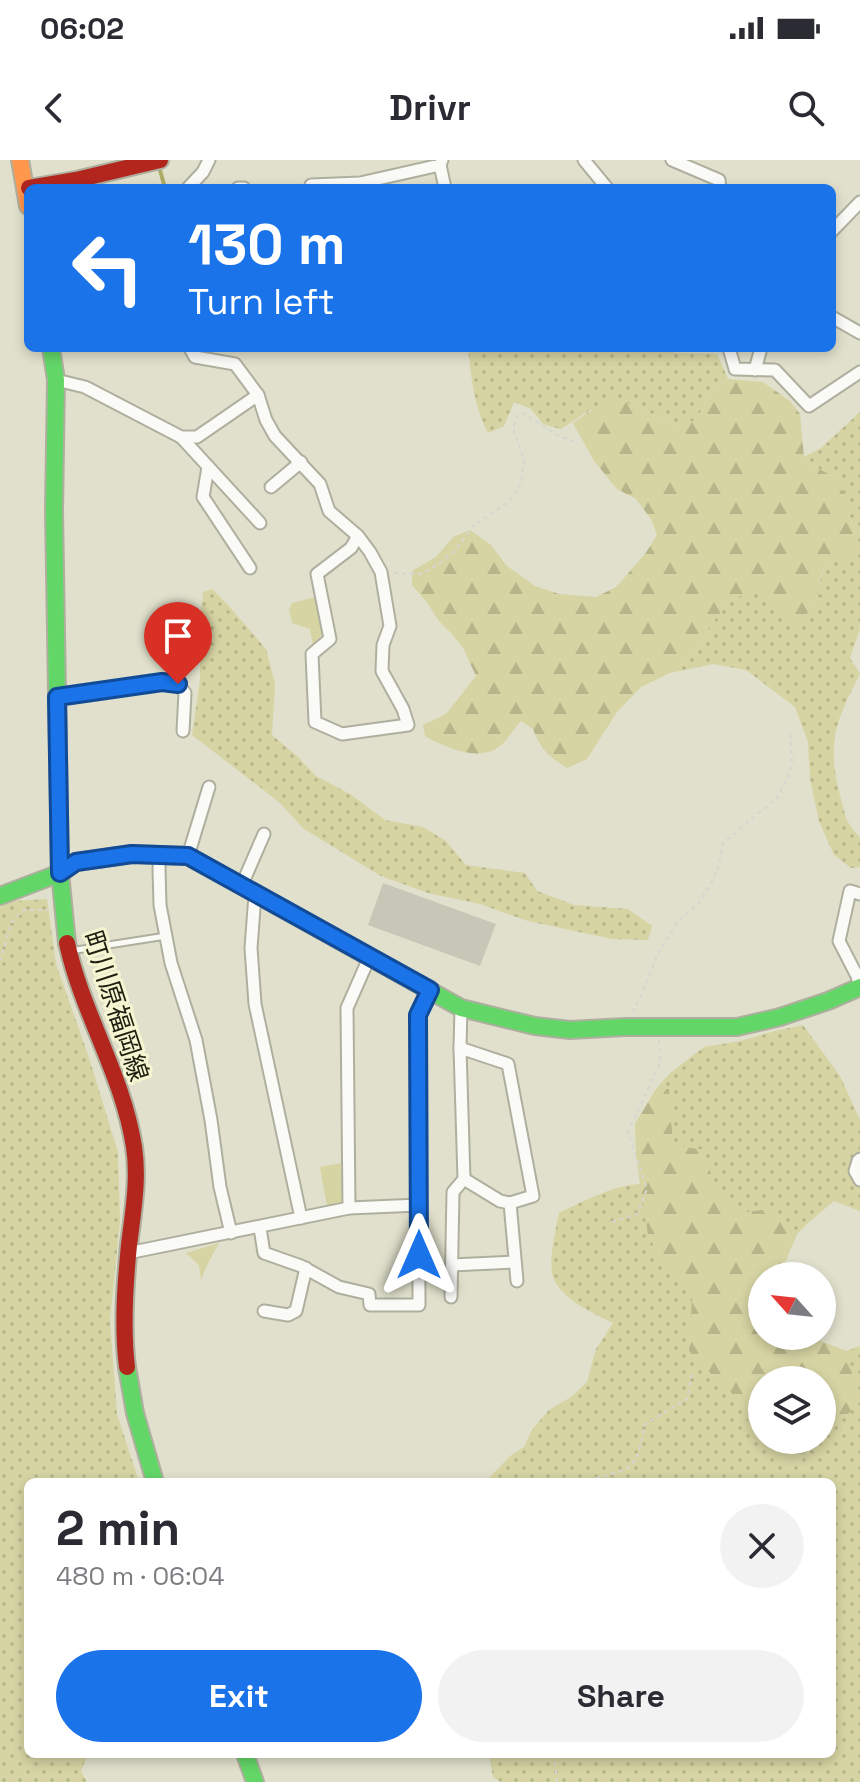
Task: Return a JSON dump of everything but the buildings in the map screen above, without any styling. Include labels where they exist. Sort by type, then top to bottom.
[{"type":"main road","points":[[20,160],[26,184]]},
{"type":"main road","points":[[52,184],[160,160]]},
{"type":"main road","name":"町川原福岡線","points":[[52,352],[56,380],[54,511],[62,910],[69,951],[128,1118],[134,1149],[135,1199],[125,1310],[126,1369],[154,1478]]},
{"type":"main road","points":[[0,896],[60,873],[76,862],[132,854],[188,856],[461,1008],[535,1026],[570,1030],[737,1027],[780,1017],[860,987]]},
{"type":"main road","points":[[246,1758],[255,1782]]},
{"type":"street","points":[[192,184],[209,160]]},
{"type":"street","points":[[672,160],[719,180],[720,184]]},
{"type":"street","points":[[587,161],[604,184]]},
{"type":"street","points":[[336,184],[360,183],[441,162],[444,184]]},
{"type":"street","points":[[836,227],[860,202]]},
{"type":"street","points":[[836,319],[860,333]]},
{"type":"street","points":[[192,352],[195,357],[235,364],[258,395],[275,436],[320,484],[329,511],[358,536],[381,572],[390,626],[383,645],[382,671],[403,709],[408,725],[342,734],[315,722],[312,654],[330,639],[317,574],[351,548],[358,536]]},
{"type":"street","points":[[730,352],[735,369],[775,370],[809,406],[860,372]]},
{"type":"street","points":[[755,370],[760,352]]},
{"type":"street","points":[[56,380],[85,387],[181,437],[260,523]]},
{"type":"street","points":[[181,437],[197,437],[258,395]]},
{"type":"street","points":[[271,487],[301,462]]},
{"type":"street","points":[[208,467],[203,497],[250,568]]},
{"type":"street","points":[[57,697],[162,682],[178,684],[185,693],[183,731]]},
{"type":"street","points":[[188,856],[209,787]]},
{"type":"street","points":[[264,834],[248,891],[255,1004],[301,1218]]},
{"type":"street","points":[[160,854],[160,905],[171,963],[196,1040],[220,1187],[231,1233]]},
{"type":"street","points":[[860,894],[850,891],[839,941],[860,987]]},
{"type":"street","points":[[349,1208],[347,1008],[369,958]]},
{"type":"street","points":[[260,1228],[264,1253],[306,1268],[339,1287],[369,1294],[370,1305],[419,1305],[418,1015],[430,990]]},
{"type":"street","points":[[451,1297],[453,1192],[464,1179],[461,1008]]},
{"type":"street","points":[[460,1048],[508,1064],[533,1196],[510,1203],[500,1201],[464,1179]]},
{"type":"street","points":[[860,1159],[855,1171],[860,1180]]},
{"type":"street","points":[[510,1203],[517,1281]]},
{"type":"street","points":[[128,1253],[349,1208],[419,1205]]},
{"type":"street","points":[[452,1265],[514,1262]]},
{"type":"street","points":[[264,1311],[288,1315],[296,1311],[306,1268]]},
{"type":"lane","points":[[69,951],[166,936]]},
{"type":"path","points":[[381,572],[421,574],[455,551],[473,526],[510,501],[521,483],[524,460],[513,428],[517,416],[523,413],[557,435],[575,442]]},
{"type":"path","points":[[625,1027],[658,953],[679,920],[698,904],[711,884],[723,843],[777,798],[792,762],[790,732]]},
{"type":"path","points":[[0,961],[12,922],[23,910],[62,910]]},
{"type":"path","points":[[612,1222],[637,1214],[647,1189],[628,1132],[660,1063],[659,1027]]},
{"type":"path","points":[[596,1478],[626,1470],[639,1457],[645,1424],[687,1399],[692,1374]]},
{"type":"path","points":[[554,1758],[557,1782]]},
{"type":"green space","points":[[468,352],[717,354],[728,379],[711,391],[700,413],[688,427],[672,424],[632,404],[590,410],[561,429],[543,424],[531,409],[514,402],[504,426],[488,433],[472,381]]},
{"type":"green space","points":[[728,379],[763,382],[790,401],[800,414],[804,457],[835,477],[844,493],[858,539],[858,549],[851,558],[831,562],[822,571],[812,609],[796,622],[781,615],[753,589],[727,604],[709,627],[696,652],[670,673],[641,687],[617,712],[587,759],[567,768],[546,752],[533,729],[521,721],[500,746],[482,753],[462,752],[425,736],[423,725],[446,714],[476,676],[463,648],[412,585],[412,571],[436,557],[453,537],[470,530],[491,545],[507,566],[535,586],[559,594],[596,597],[616,587],[657,535],[651,519],[636,499],[617,489],[594,461],[573,423],[606,400],[632,404],[672,424],[688,426],[700,413],[711,391]]},
{"type":"green space","points":[[860,412],[860,629],[850,658],[860,674],[839,720],[834,748],[836,780],[844,811],[849,824],[860,837],[860,867],[851,868],[834,855],[819,821],[810,779],[808,742],[795,707],[746,670],[713,664],[670,673],[696,652],[709,627],[727,604],[753,588],[767,600],[814,607],[824,567],[858,539],[835,477],[804,457],[821,448]]},
{"type":"green space","points":[[212,589],[266,649],[275,684],[272,735],[316,776],[350,794],[385,820],[423,827],[446,841],[466,865],[525,873],[537,891],[574,905],[628,909],[652,926],[648,940],[612,939],[528,921],[480,904],[428,893],[381,876],[304,829],[279,802],[192,735],[200,680],[203,592]]},
{"type":"green space","points":[[316,597],[325,631],[313,645],[310,629],[292,623],[289,610],[292,603]]},
{"type":"green space","points":[[47,899],[56,964],[118,1152],[120,1221],[110,1320],[117,1414],[138,1478],[24,1478],[24,1758],[86,1758],[81,1771],[87,1782],[0,1782],[0,907],[14,901]]},
{"type":"green space","points":[[803,1025],[840,1076],[860,1120],[860,1154],[853,1162],[850,1178],[860,1186],[860,1211],[834,1201],[797,1234],[785,1262],[748,1262],[748,1350],[836,1350],[836,1347],[846,1351],[860,1346],[860,1782],[501,1782],[493,1777],[490,1758],[836,1758],[836,1478],[489,1478],[510,1456],[524,1447],[532,1430],[549,1410],[571,1397],[587,1382],[596,1349],[613,1323],[571,1299],[553,1277],[552,1255],[559,1213],[609,1191],[640,1184],[635,1124],[669,1074],[704,1047]]},
{"type":"green space","points":[[656,1089],[669,1089],[673,1145],[704,1150],[714,1185],[737,1213],[770,1209],[797,1234],[785,1262],[748,1262],[748,1350],[836,1350],[836,1347],[846,1351],[860,1402],[836,1426],[836,1366],[748,1366],[748,1420],[737,1399],[689,1351],[692,1299],[688,1282],[666,1268],[648,1235],[636,1156],[635,1124]]},
{"type":"green space","points":[[341,1163],[343,1203],[327,1207],[320,1167]]},
{"type":"green space","points":[[219,1243],[201,1280],[199,1265],[186,1253]]},
{"type":"green space","points":[[775,1454],[803,1454],[787,1463]]},
{"type":"waterway","points":[[158,163],[164,184]]},
{"type":"traffic: fast","points":[[52,352],[56,380],[54,511],[60,873],[67,943]]},
{"type":"traffic: fast","points":[[0,896],[60,873],[76,862],[132,854],[188,856],[461,1008],[535,1026],[570,1030],[737,1027],[780,1017],[860,987]]},
{"type":"traffic: fast","points":[[127,1367],[135,1413],[154,1478]]},
{"type":"traffic: fast","points":[[246,1758],[255,1782]]},
{"type":"traffic: slow","points":[[20,160],[24,184]]},
{"type":"traffic: jam","points":[[52,184],[160,160]]},
{"type":"traffic: jam","points":[[67,943],[82,994],[121,1095],[134,1147],[136,1183],[125,1306],[127,1367]]},
{"type":"route","points":[[178,684],[162,682],[57,697],[60,873],[76,862],[132,854],[188,856],[430,990],[418,1015],[419,1255]]}]
